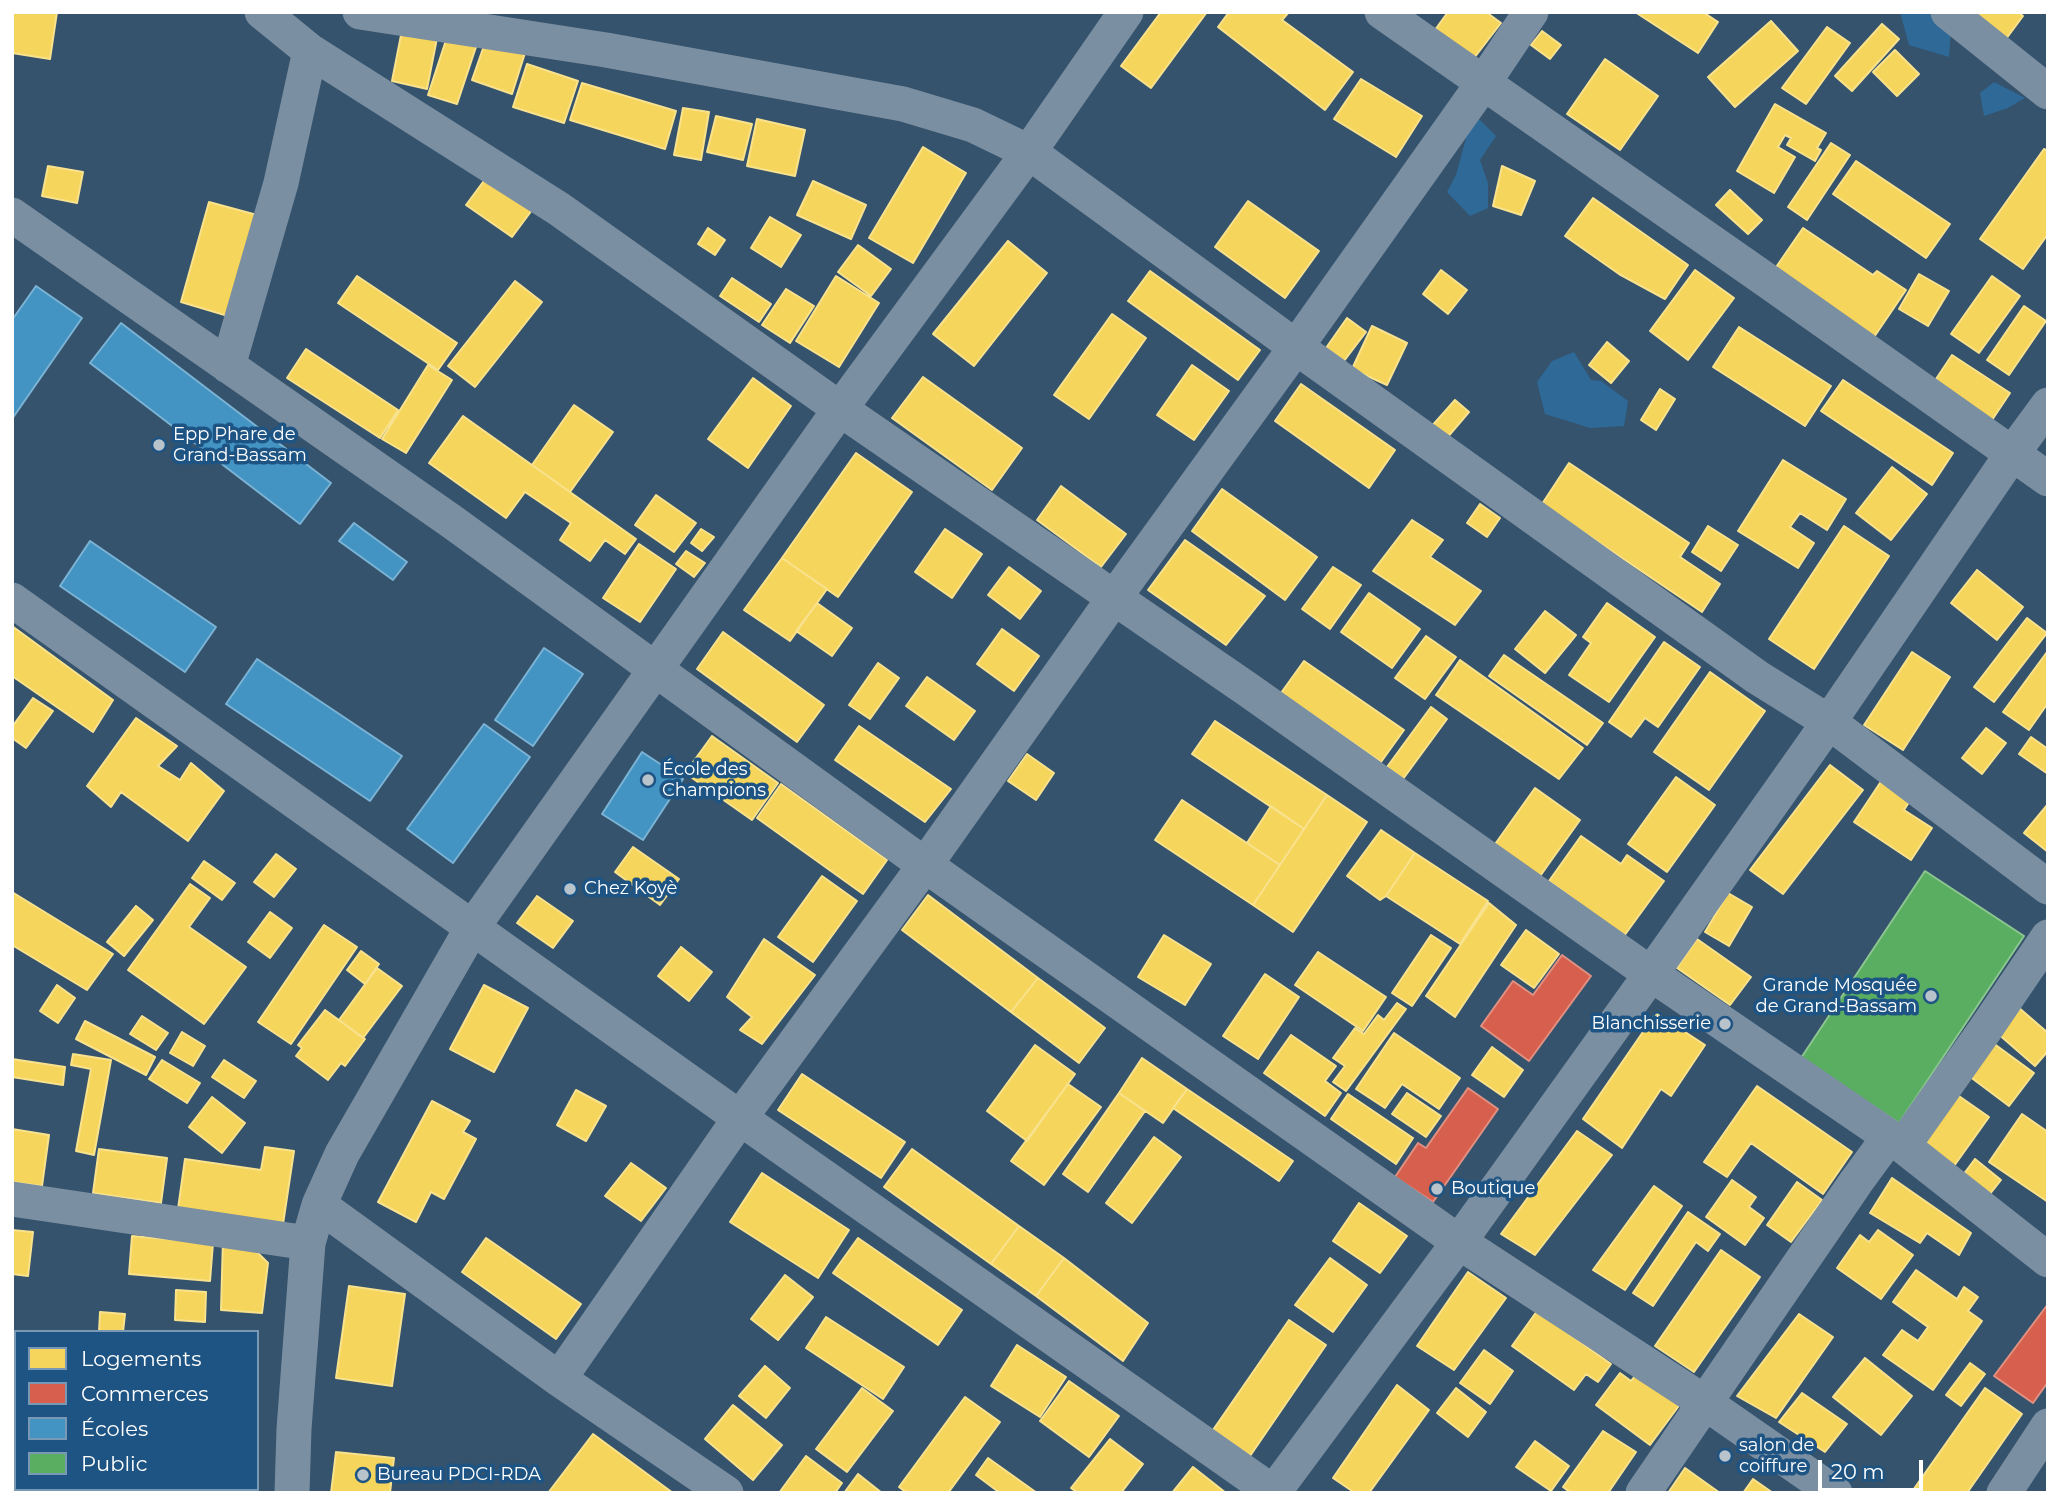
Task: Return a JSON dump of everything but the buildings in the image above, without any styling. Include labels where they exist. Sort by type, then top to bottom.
[{"type":"street","points":[[262,12],[310,51],[559,209],[840,409],[1896,1142],[2048,1260]]},
{"type":"street","points":[[360,12],[606,50],[903,104],[973,125],[1029,152],[1757,677],[1829,722],[2048,887]]},
{"type":"street","points":[[292,1493],[294,1429],[309,1242],[319,1205],[342,1154],[472,928],[840,409],[1029,152],[1126,12]]},
{"type":"street","points":[[1382,12],[2048,479]]},
{"type":"street","points":[[559,1379],[740,1118],[1296,347],[1531,12]]},
{"type":"street","points":[[1948,12],[2048,92]]},
{"type":"street","points":[[228,366],[281,183],[310,51]]},
{"type":"street","points":[[12,215],[451,521],[925,864],[1460,1242],[1704,1402],[1835,1493]]},
{"type":"street","points":[[12,600],[740,1118],[1274,1493],[1460,1242],[1651,974],[2048,405]]},
{"type":"street","points":[[1643,1493],[1704,1402],[1896,1142],[1985,1030],[2048,937]]},
{"type":"street","points":[[12,1199],[309,1242]]},
{"type":"street","points":[[319,1205],[559,1379],[726,1493]]},
{"type":"street","points":[[2004,1493],[2048,1426]]},
{"type":"shaded area","points":[[1900,12],[1948,12],[1951,28],[1949,57],[1909,45]]},
{"type":"shaded area","points":[[1994,82],[2025,98],[2008,108],[1984,116],[1980,93]]},
{"type":"shaded area","points":[[1473,113],[1496,136],[1480,160],[1488,183],[1488,208],[1470,216],[1447,192],[1456,175]]},
{"type":"shaded area","points":[[1574,352],[1591,380],[1601,381],[1628,401],[1624,426],[1590,428],[1545,414],[1537,382],[1552,361]]},
{"type":"place","name":"Epp Phare de Grand-Bassam","points":[[159,445]]},
{"type":"place","name":"École des Champions","points":[[648,780]]},
{"type":"place","name":"Chez Koyè","points":[[570,889]]},
{"type":"place","name":"Grande Mosquée de Grand-Bassam","points":[[1931,996]]},
{"type":"place","name":"Blanchisserie","points":[[1725,1024]]},
{"type":"place","name":"Boutique","points":[[1437,1189]]},
{"type":"place","name":"salon de coiffure","points":[[1725,1456]]},
{"type":"place","name":"Bureau PDCI-RDA","points":[[363,1475]]}]
